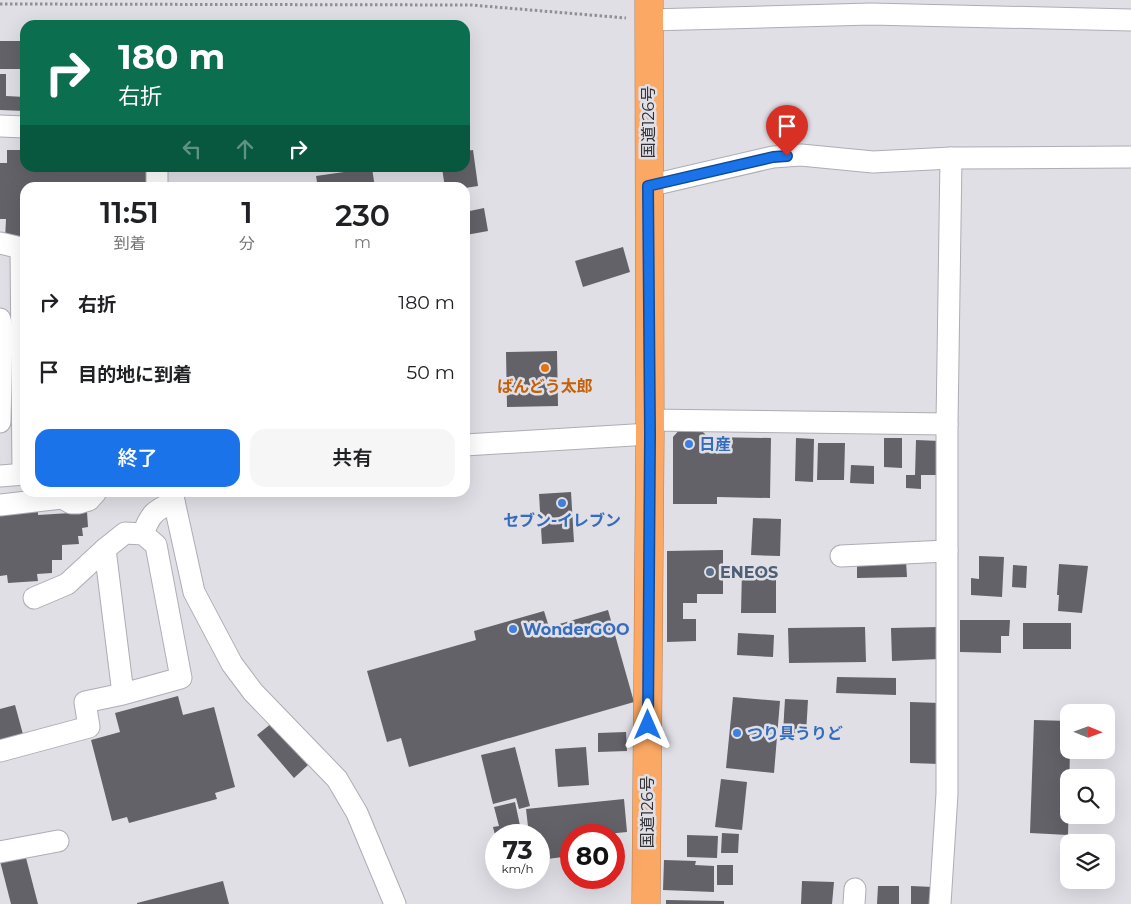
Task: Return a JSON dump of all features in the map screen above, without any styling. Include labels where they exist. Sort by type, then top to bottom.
[{"type":"highway","name":"国道126号","points":[[646,904],[650,427],[649,8]]},
{"type":"street","points":[[649,8],[1131,20]]},
{"type":"street","points":[[0,126],[20,127]]},
{"type":"street","points":[[648,186],[773,157],[801,155],[873,162],[952,158],[1131,157]]},
{"type":"street","points":[[940,904],[947,794],[947,424],[952,158]]},
{"type":"street","points":[[0,243],[20,247]]},
{"type":"street","points":[[0,319],[2,329],[0,422]]},
{"type":"street","points":[[470,445],[650,427],[947,424]]},
{"type":"street","points":[[0,476],[20,474]]},
{"type":"street","points":[[0,505],[62,498],[71,503],[79,504],[92,497]]},
{"type":"street","points":[[143,534],[147,523],[156,510],[173,498],[194,592],[232,664],[253,692],[337,779],[357,813],[395,904]]},
{"type":"street","points":[[0,751],[89,727],[85,702],[181,678],[156,546],[143,534],[125,533],[67,584],[34,598]]},
{"type":"street","points":[[105,549],[123,694]]},
{"type":"street","points":[[841,556],[947,551]]},
{"type":"street","points":[[0,852],[58,841]]},
{"type":"path","points":[[0,4],[471,5],[649,8]]},
{"type":"building","points":[[0,41],[20,41],[20,69],[0,69]]},
{"type":"building","points":[[0,74],[6,74],[6,96],[20,97],[20,111],[0,110]]},
{"type":"building","points":[[7,150],[20,150],[20,172],[151,172],[150,182],[20,182],[20,240],[5,240],[6,219],[0,219],[0,163],[7,163]]},
{"type":"building","points":[[470,150],[473,150],[478,186],[470,187],[470,182],[444,182],[443,172],[470,172]]},
{"type":"building","points":[[344,172],[373,172],[374,182],[317,182],[316,176]]},
{"type":"building","points":[[484,208],[488,231],[470,234],[470,211]]},
{"type":"building","points":[[623,247],[630,272],[583,287],[575,261]]},
{"type":"building","points":[[557,351],[558,406],[507,407],[506,352]]},
{"type":"building","points":[[682,427],[699,428],[708,437],[771,438],[770,498],[717,497],[717,504],[673,504],[673,437]]},
{"type":"building","points":[[796,438],[814,439],[813,482],[795,481]]},
{"type":"building","points":[[884,438],[902,438],[902,468],[884,467]]},
{"type":"building","points":[[916,440],[940,441],[939,475],[921,475],[921,489],[906,488],[906,475],[915,475]]},
{"type":"building","points":[[818,443],[845,443],[844,480],[817,480]]},
{"type":"building","points":[[851,465],[874,466],[874,484],[850,483]]},
{"type":"building","points":[[571,492],[574,542],[542,544],[539,494]]},
{"type":"building","points":[[38,511],[38,515],[87,512],[88,527],[82,528],[83,536],[78,536],[79,544],[62,545],[62,560],[52,560],[52,573],[37,574],[38,581],[8,583],[7,575],[0,576],[0,514]]},
{"type":"building","points":[[753,518],[781,519],[780,556],[751,555]]},
{"type":"building","points":[[723,550],[723,594],[697,594],[697,603],[683,603],[683,619],[696,619],[696,641],[667,642],[667,551]]},
{"type":"building","points":[[979,556],[1004,557],[1002,597],[971,595],[971,578],[979,579]]},
{"type":"building","points":[[906,561],[907,577],[857,578],[857,562]]},
{"type":"building","points":[[1059,564],[1088,566],[1082,613],[1058,611]]},
{"type":"building","points":[[1013,565],[1027,566],[1026,588],[1012,587]]},
{"type":"building","points":[[742,570],[776,570],[776,613],[741,613]]},
{"type":"building","points":[[608,610],[634,702],[409,767],[401,738],[387,742],[367,671],[476,640],[474,631],[544,611],[549,627]]},
{"type":"building","points":[[960,620],[1010,620],[1009,636],[1001,636],[1001,653],[960,652]]},
{"type":"building","points":[[1023,623],[1071,623],[1071,649],[1023,649]]},
{"type":"building","points":[[865,627],[866,662],[789,663],[788,628]]},
{"type":"building","points":[[939,627],[940,659],[892,661],[891,628]]},
{"type":"building","points":[[738,633],[774,635],[773,657],[737,655]]},
{"type":"building","points":[[837,677],[896,678],[896,695],[836,693]]},
{"type":"building","points":[[178,696],[183,715],[214,707],[235,787],[215,793],[217,799],[129,823],[127,817],[112,821],[91,740],[120,732],[115,713]]},
{"type":"building","points":[[733,697],[780,701],[774,773],[726,768]]},
{"type":"building","points":[[785,699],[808,700],[806,734],[783,732]]},
{"type":"building","points":[[910,702],[940,703],[940,764],[910,763]]},
{"type":"building","points":[[15,705],[24,738],[0,744],[0,709]]},
{"type":"building","points":[[1034,720],[1060,721],[1060,759],[1070,759],[1070,769],[1060,769],[1060,824],[1068,824],[1068,834],[1030,833]]},
{"type":"building","points":[[272,723],[308,765],[294,778],[257,735]]},
{"type":"building","points":[[626,732],[627,751],[598,752],[598,733]]},
{"type":"building","points":[[515,747],[530,806],[519,809],[516,798],[493,804],[481,755]]},
{"type":"building","points":[[586,747],[589,785],[558,787],[555,749]]},
{"type":"building","points":[[721,779],[747,782],[742,830],[715,827]]},
{"type":"building","points":[[624,799],[627,832],[625,832],[625,824],[560,824],[560,857],[550,859],[550,824],[528,824],[526,809]]},
{"type":"building","points":[[515,802],[520,824],[498,824],[494,807]]},
{"type":"building","points":[[722,833],[739,834],[738,853],[721,853]]},
{"type":"building","points":[[687,835],[718,836],[717,858],[687,857]]},
{"type":"building","points":[[25,854],[38,904],[11,904],[0,861]]},
{"type":"building","points":[[664,860],[696,861],[695,865],[714,866],[714,892],[663,890]]},
{"type":"building","points":[[717,865],[733,865],[733,885],[717,885]]},
{"type":"building","points":[[223,881],[229,904],[137,904],[137,903]]},
{"type":"building","points":[[802,881],[834,882],[832,904],[801,904]]},
{"type":"building","points":[[878,886],[899,886],[899,904],[877,904]]},
{"type":"building","points":[[911,886],[933,887],[933,904],[911,904]]},
{"type":"building","points":[[666,900],[724,901],[724,904],[666,904]]},
{"type":"place","name":"ばんどう太郎","points":[[545,368]]},
{"type":"place","name":"日産","points":[[689,444]]},
{"type":"place","name":"セブン-イレブン","points":[[562,503]]},
{"type":"place","name":"ENEOS","points":[[710,572]]},
{"type":"place","name":"WonderGOO","points":[[513,629]]},
{"type":"place","name":"つり具うりど","points":[[737,733]]},
{"type":"route","points":[[648,725],[650,434],[648,186],[773,157],[787,156]]}]
